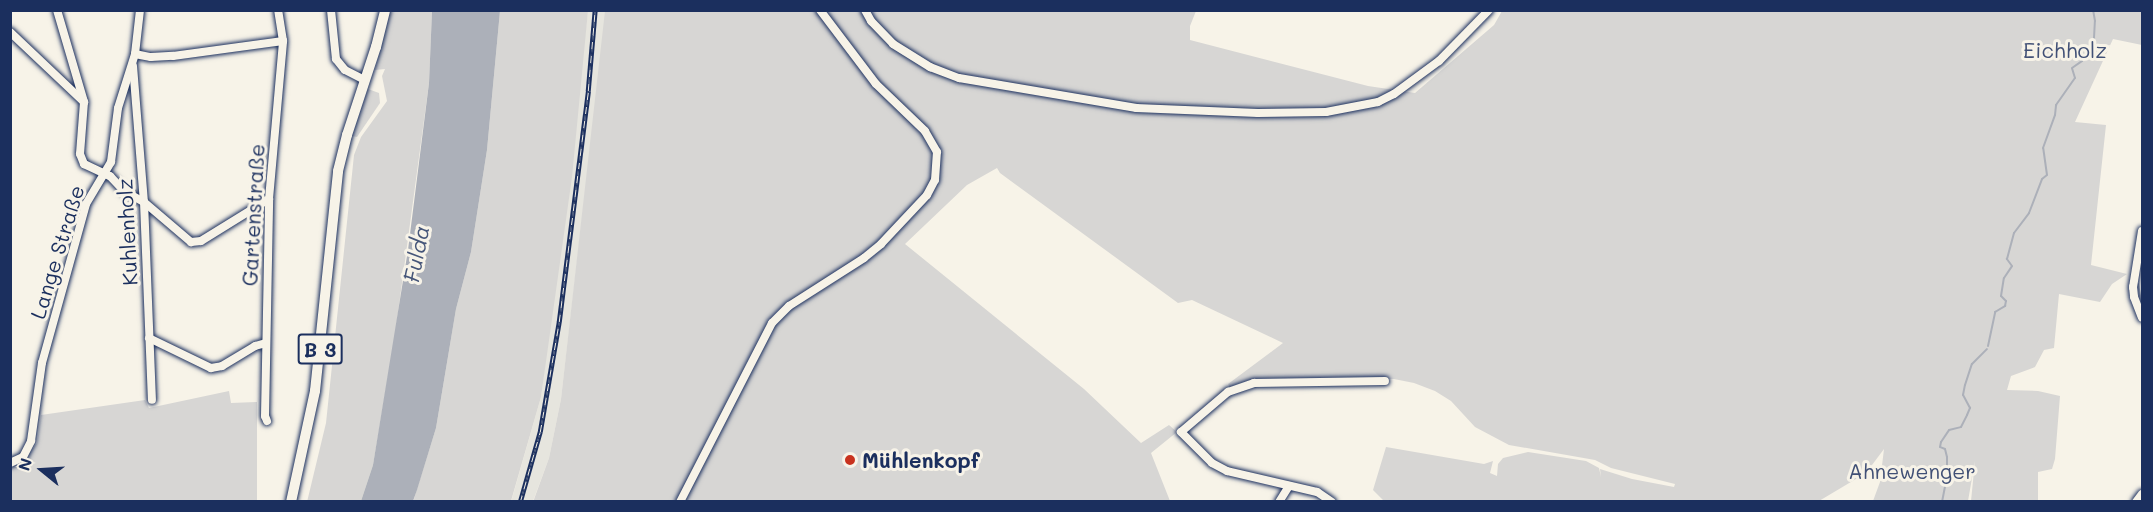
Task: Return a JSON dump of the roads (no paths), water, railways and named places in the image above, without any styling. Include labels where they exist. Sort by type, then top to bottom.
[{"type":"main road","name":"B 3","points":[[291,501],[315,391],[335,189],[346,135],[385,10]]},
{"type":"street","points":[[57,10],[84,102],[81,159],[89,167],[103,173],[144,202],[186,240],[196,242],[213,235],[269,200]]},
{"type":"street","name":"Lange Straße","points":[[10,463],[23,457],[28,449],[42,363],[86,204],[111,162],[118,108],[134,58],[140,10]]},
{"type":"street","name":"Gartenstraße","points":[[267,421],[269,200],[283,41],[278,10]]},
{"type":"street","points":[[331,10],[336,59],[345,70],[365,80]]},
{"type":"street","points":[[680,501],[772,323],[789,306],[864,258],[881,244],[927,195],[935,180],[937,152],[925,131],[876,84],[820,10]]},
{"type":"street","points":[[866,10],[871,21],[893,44],[930,67],[959,78],[1136,108],[1258,113],[1326,111],[1378,102],[1395,94],[1439,61],[1489,10]]},
{"type":"street","points":[[10,32],[84,102]]},
{"type":"street","points":[[134,58],[173,56],[283,41]]},
{"type":"street","name":"Kuhlenholz","points":[[134,58],[144,202],[152,400]]},
{"type":"street","points":[[2142,231],[2134,297],[2142,318]]},
{"type":"street","points":[[149,338],[211,368],[222,366],[255,346],[266,344]]},
{"type":"street","points":[[1332,501],[1317,492],[1227,471],[1212,463],[1181,432],[1228,392],[1254,383],[1385,381]]},
{"type":"street","points":[[1279,501],[1289,486]]},
{"type":"street","points":[[2136,501],[2142,494]]},
{"type":"water","name":"Fulda","points":[[432,11],[500,11],[487,150],[471,252],[456,309],[436,428],[417,490],[413,501],[361,501],[373,465],[408,250],[429,83]]},
{"type":"waterway","points":[[1988,346],[1995,312],[2005,306],[2006,301],[2001,296],[2004,278],[2012,266],[2007,259],[2014,233],[2029,213],[2042,179],[2047,175],[2043,148],[2055,115],[2056,105],[2075,78],[2072,68],[2082,61],[2094,38],[2093,10]]},
{"type":"waterway","points":[[2138,284],[2142,306]]},
{"type":"waterway","points":[[1942,502],[1947,477],[1947,457],[1945,449],[1940,447],[1941,442],[1949,430],[1961,427],[1967,415],[1970,408],[1963,395],[1965,385],[1972,364],[1987,349]]},
{"type":"railway","points":[[520,502],[540,432],[559,322],[588,91],[595,10]]},
{"type":"place","name":"Mühlenkopf","points":[[850,460]]},
{"type":"park label","name":"Eichholz","points":[[2065,50]]},
{"type":"park label","name":"Ahnewenger","points":[[1912,471]]}]
